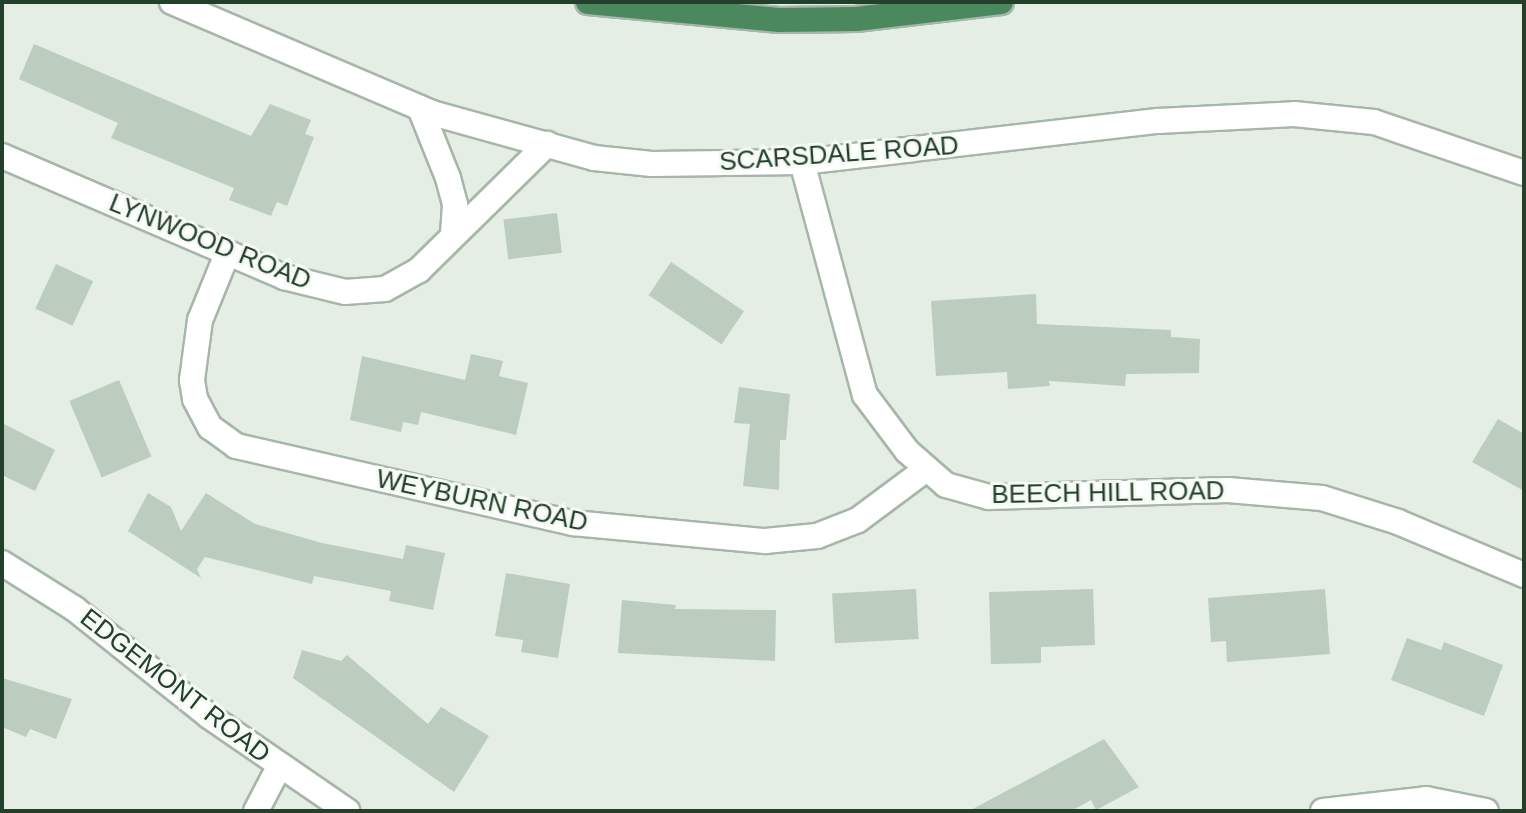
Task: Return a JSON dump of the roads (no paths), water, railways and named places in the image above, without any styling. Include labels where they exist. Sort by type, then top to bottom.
[{"type":"highway","points":[[588,2],[779,20],[870,18],[1001,2]]},
{"type":"street","name":"SCARSDALE ROAD","points":[[172,2],[420,108],[594,158],[652,164],[802,162],[1158,121],[1294,114],[1374,122],[1524,173]]},
{"type":"street","points":[[420,108],[448,178],[455,205],[453,234]]},
{"type":"street","name":"LYNWOOD ROAD","points":[[2,156],[227,254],[304,284],[366,291],[402,281],[547,144]]},
{"type":"street","name":"BEECH HILL ROAD","points":[[802,162],[865,395],[886,427],[925,470],[966,494],[989,497],[1228,490],[1322,498],[1398,522],[1524,575]]},
{"type":"street","name":"WEYBURN ROAD","points":[[227,254],[200,320],[192,380],[195,399],[210,427],[236,446],[573,523],[765,541],[817,536],[858,520],[925,470]]},
{"type":"street","name":"EDGEMONT ROAD","points":[[2,563],[75,609],[279,767],[347,811]]},
{"type":"street","points":[[256,811],[279,767]]},
{"type":"street","points":[[1323,811],[1426,799],[1486,811]]}]
